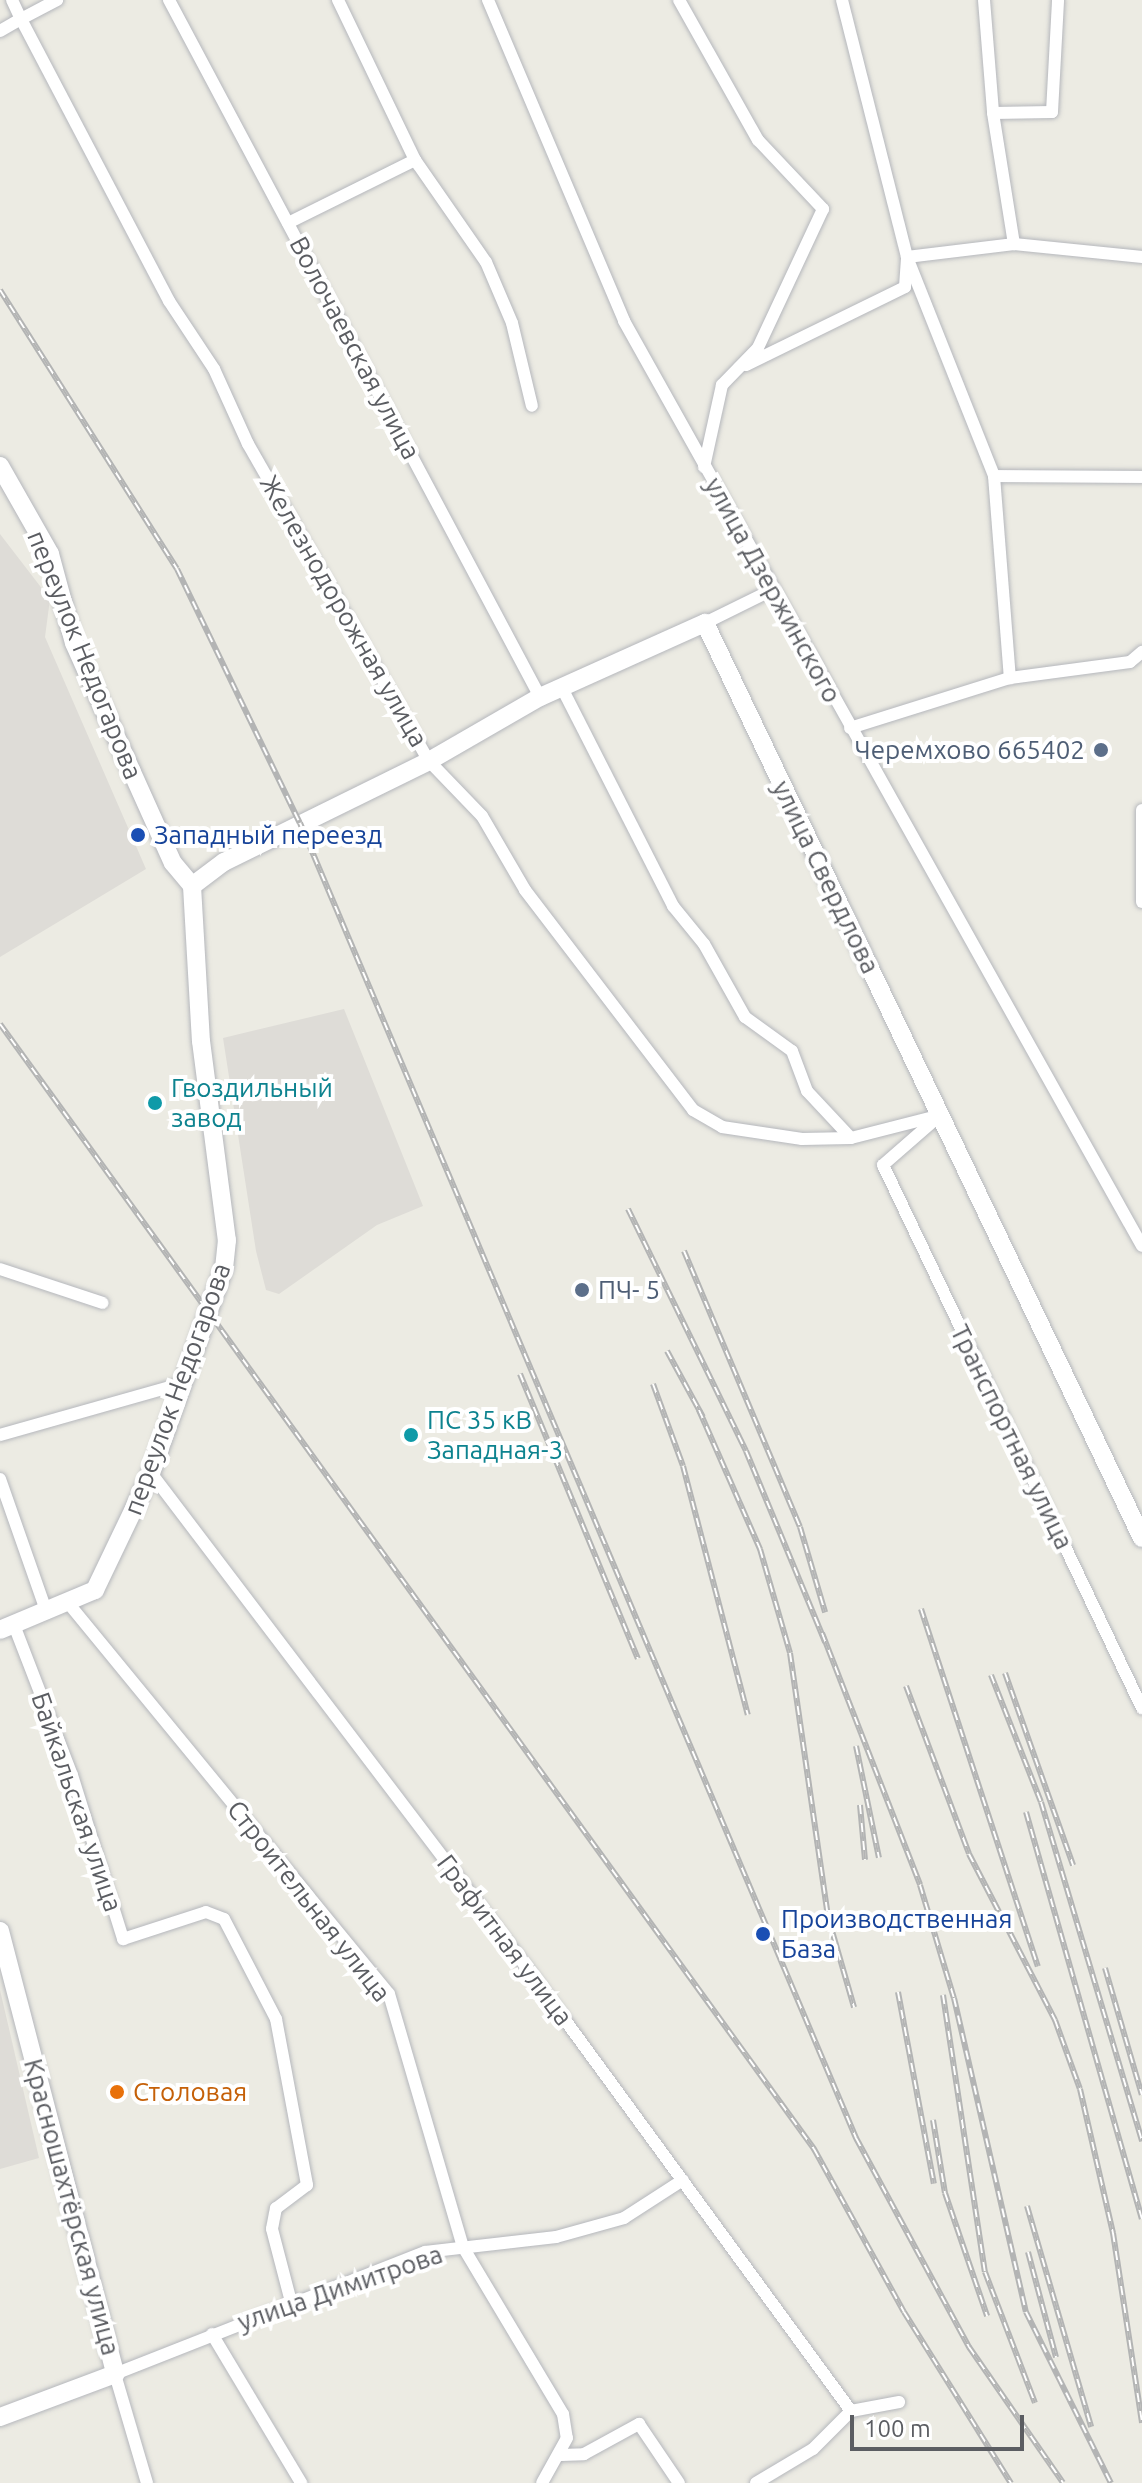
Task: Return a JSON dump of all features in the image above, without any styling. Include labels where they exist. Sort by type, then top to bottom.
[{"type":"street","name":"Железнодорожная улица","points":[[12,0],[169,301],[214,369],[248,444],[429,761],[482,816],[525,890],[693,1110],[722,1127],[851,1138],[941,1115]]},
{"type":"street","points":[[0,31],[57,0]]},
{"type":"street","name":"Волочаевская улица","points":[[169,0],[540,697]]},
{"type":"street","points":[[338,0],[415,160],[486,262],[512,323],[532,406]]},
{"type":"street","name":"улица Дзержинского","points":[[488,0],[624,321],[770,591],[1142,1246]]},
{"type":"street","points":[[842,0],[907,257],[994,476],[1010,678]]},
{"type":"street","points":[[984,0],[993,113],[1014,244]]},
{"type":"street","points":[[993,113],[1052,112],[1058,0]]},
{"type":"street","points":[[681,1],[758,140],[823,209],[758,348],[722,385],[704,467]]},
{"type":"street","points":[[288,223],[415,160]]},
{"type":"street","points":[[907,257],[1014,244],[1142,257]]},
{"type":"street","points":[[738,368],[905,287],[907,257]]},
{"type":"street","name":"переулок Недогарова","points":[[0,466],[50,554],[74,643],[173,863],[192,886],[201,1041],[227,1240],[224,1268],[180,1384],[151,1473],[95,1590],[69,1604],[7,1628]]},
{"type":"street","points":[[994,476],[1142,477]]},
{"type":"street","points":[[192,886],[300,823],[429,761],[540,697],[770,591]]},
{"type":"street","name":"улица Свердлова","points":[[705,623],[1142,1538]]},
{"type":"street","points":[[850,728],[1010,678],[1130,662],[1142,652]]},
{"type":"street","points":[[562,688],[673,906],[704,944],[745,1017],[792,1051],[807,1091],[851,1138]]},
{"type":"street","points":[[1142,810],[1142,902]]},
{"type":"street","name":"Транспортная улица","points":[[941,1115],[883,1165],[1142,1708]]},
{"type":"street","points":[[0,1269],[103,1303]]},
{"type":"street","points":[[0,1435],[180,1384]]},
{"type":"street","name":"Графитная улица","points":[[151,1473],[683,2180],[851,2411]]},
{"type":"street","points":[[0,1479],[47,1613]]},
{"type":"street","name":"Строительная улица","points":[[69,1604],[389,1994],[463,2247],[563,2414],[567,2438],[561,2455]]},
{"type":"street","name":"Байкальская улица","points":[[7,1628],[72,1775],[123,1939],[206,1912],[224,1919],[276,2019],[307,2185],[276,2208],[272,2229],[291,2302]]},
{"type":"street","name":"Красношахтёрская улица","points":[[0,1931],[115,2374],[147,2483]]},
{"type":"street","name":"улица Димитрова","points":[[0,2417],[425,2252],[556,2237],[624,2218],[683,2180]]},
{"type":"street","points":[[212,2334],[301,2483]]},
{"type":"street","points":[[756,2483],[813,2449],[851,2411],[899,2402]]},
{"type":"street","points":[[542,2483],[561,2455],[584,2454],[639,2424],[649,2430],[679,2483]]},
{"type":"shaded area","points":[[0,534],[50,599],[45,637],[146,869],[0,957]]},
{"type":"shaded area","points":[[344,1009],[423,1206],[377,1225],[279,1294],[266,1290],[256,1251],[223,1038]]},
{"type":"shaded area","points":[[0,1990],[39,2158],[0,2169]]},
{"type":"railway","points":[[0,290],[177,569],[300,823],[856,2138],[969,2347],[1063,2483]]},
{"type":"railway","points":[[0,1024],[814,2149],[904,2312],[1011,2483]]},
{"type":"railway","points":[[628,1209],[746,1451],[825,1642]]},
{"type":"railway","points":[[684,1251],[800,1527],[825,1612]]},
{"type":"railway","points":[[667,1351],[703,1417]]},
{"type":"railway","points":[[520,1374],[638,1659]]},
{"type":"railway","points":[[653,1384],[683,1466],[748,1715]]},
{"type":"railway","points":[[699,1410],[760,1549],[790,1653],[828,1917],[854,2007]]},
{"type":"railway","points":[[921,1609],[1038,1966]]},
{"type":"railway","points":[[822,1633],[920,1885],[954,1998],[1026,2312],[1111,2483]]},
{"type":"railway","points":[[1005,1673],[1073,1865]]},
{"type":"railway","points":[[991,1675],[1041,1802],[1142,2141]]},
{"type":"railway","points":[[906,1686],[969,1854],[1055,2020],[1080,2089],[1113,2233],[1142,2423]]},
{"type":"railway","points":[[856,1746],[879,1858]]},
{"type":"railway","points":[[860,1805],[865,1860]]},
{"type":"railway","points":[[1026,1812],[1142,2219]]},
{"type":"railway","points":[[1105,1968],[1142,2095]]},
{"type":"railway","points":[[898,1992],[934,2184]]},
{"type":"railway","points":[[943,1995],[985,2272],[1035,2403]]},
{"type":"railway","points":[[933,2120],[945,2193],[987,2316]]},
{"type":"railway","points":[[1027,2206],[1091,2427]]},
{"type":"railway","points":[[1028,2252],[1056,2357]]},
{"type":"place","name":"Черемхово 665402","points":[[1101,750]]},
{"type":"place","name":"Западный переезд","points":[[138,835]]},
{"type":"place","name":"Гвоздильный завод","points":[[155,1103]]},
{"type":"place","name":"ПЧ- 5","points":[[582,1290]]},
{"type":"place","name":"ПС 35 кВ Западная-3","points":[[411,1435]]},
{"type":"place","name":"Производственная База","points":[[763,1934]]},
{"type":"place","name":"Столовая","points":[[117,2092]]}]
